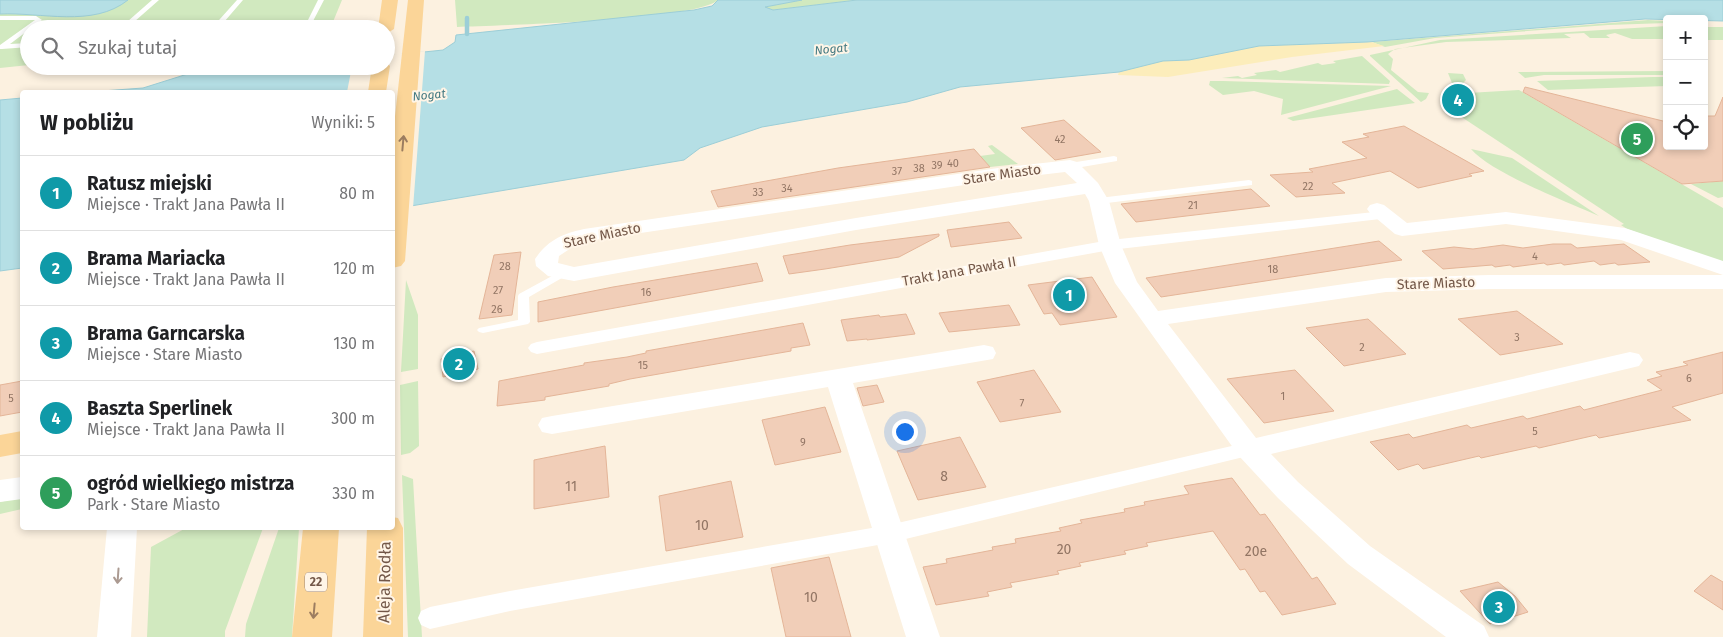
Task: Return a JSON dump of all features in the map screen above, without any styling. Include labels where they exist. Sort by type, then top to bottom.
[{"type":"main road","points":[[387,20],[390,0]]},
{"type":"main road","points":[[395,230],[416,0]]},
{"type":"main road","points":[[377,90],[380,75]]},
{"type":"main road","points":[[0,446],[20,442]]},
{"type":"main road","points":[[0,452],[20,450]]},
{"type":"main road","name":"22","points":[[312,637],[321,530]]},
{"type":"main road","name":"Aleja Rodła","points":[[383,637],[385,530]]},
{"type":"street","points":[[1070,166],[1095,194],[1110,245],[1126,283],[1213,405],[1249,449],[1288,490],[1359,556],[1472,637]]},
{"type":"street","name":"Stare Miasto","points":[[1070,166],[998,174],[578,237],[557,245],[546,259],[547,266],[563,273],[574,274],[856,224],[1095,194]]},
{"type":"street","points":[[1381,212],[1402,230],[1506,218],[1625,234],[1723,268]]},
{"type":"street","name":"Trakt Jana Pawła II","points":[[536,348],[1110,245],[1381,212]]},
{"type":"street","name":"Stare Miasto","points":[[1152,319],[1386,285],[1489,282],[1723,282]]},
{"type":"street","points":[[552,425],[984,353]]},
{"type":"street","points":[[430,618],[510,601],[889,534],[1630,360]]},
{"type":"street","points":[[838,378],[919,624]]},
{"type":"street","points":[[0,491],[20,488]]},
{"type":"street","points":[[114,637],[122,530]]},
{"type":"lane","points":[[133,20],[156,0]]},
{"type":"lane","points":[[222,20],[240,0]]},
{"type":"lane","points":[[311,20],[321,0]]},
{"type":"lane","points":[[0,18],[36,18],[39,20]]},
{"type":"lane","points":[[1,47],[20,34]]},
{"type":"lane","points":[[1,47],[20,46]]},
{"type":"lane","points":[[1070,166],[1114,160]]},
{"type":"lane","points":[[1095,194],[1250,183]]},
{"type":"lane","points":[[483,330],[524,322],[524,296],[563,273]]},
{"type":"green space","points":[[0,0],[342,0],[334,20],[20,20],[20,66],[0,68]]},
{"type":"green space","points":[[455,0],[718,0],[702,7],[673,13],[636,17],[595,21],[457,27]]},
{"type":"green space","points":[[802,0],[857,0],[773,10],[764,7]]},
{"type":"green space","points":[[1648,20],[1663,21],[1663,23],[1608,25],[1435,38],[1385,47],[1372,42]]},
{"type":"green space","points":[[1663,26],[1663,39],[1632,39],[1615,33],[1606,35],[1610,38],[1590,38],[1584,33],[1564,34],[1571,38],[1446,42],[1403,48],[1440,40]]},
{"type":"green space","points":[[1708,27],[1723,27],[1723,40],[1708,40]]},
{"type":"green space","points":[[1394,50],[1388,54],[1393,59],[1391,70],[1418,92],[1429,93],[1426,99],[1421,102],[1370,56]]},
{"type":"green space","points":[[1362,56],[1390,81],[1389,84],[1222,78],[1238,76],[1242,78],[1257,75],[1254,73],[1276,70],[1280,72],[1318,63],[1322,65],[1336,63],[1333,61]]},
{"type":"green space","points":[[1663,71],[1663,75],[1544,75],[1525,78],[1518,72]]},
{"type":"green space","points":[[1448,73],[1463,74],[1466,80],[1463,83],[1470,93],[1456,93]]},
{"type":"green space","points":[[1663,77],[1663,86],[1548,90],[1537,81]]},
{"type":"green space","points":[[1210,81],[1391,86],[1281,115],[1283,99],[1254,91],[1223,95],[1209,85]]},
{"type":"green space","points":[[1397,89],[1415,103],[1293,121],[1287,118]]},
{"type":"green space","points":[[1519,90],[1723,208],[1723,263],[1627,229],[1621,225],[1624,224],[1460,116],[1451,94]]},
{"type":"green space","points":[[992,145],[1018,164],[990,167],[980,156],[995,154],[988,146]]},
{"type":"green space","points":[[1471,149],[1512,158],[1599,216],[1512,177],[1495,168]]},
{"type":"green space","points":[[1723,181],[1723,197],[1718,198],[1691,184]]},
{"type":"green space","points":[[406,280],[418,315],[418,369],[401,372]]},
{"type":"green space","points":[[418,381],[419,446],[410,453],[401,455],[400,385]]},
{"type":"green space","points":[[402,475],[413,479],[422,637],[408,637]]},
{"type":"green space","points":[[20,497],[20,509],[0,514],[0,502]]},
{"type":"green space","points":[[182,530],[262,530],[225,631],[225,637],[147,637],[151,547]]},
{"type":"green space","points":[[278,530],[299,530],[292,637],[245,637],[246,624]]},
{"type":"sand","points":[[1371,42],[1384,46],[1292,57],[1168,77],[1118,75],[1119,72],[1163,61],[1189,60],[1259,46]]},
{"type":"water","points":[[0,0],[128,0],[114,9],[99,14],[66,17],[0,14]]},
{"type":"water","name":"Nogat","points":[[718,0],[802,0],[765,7],[773,10],[857,0],[1723,0],[1723,21],[1708,21],[1708,15],[1663,15],[1663,19],[1645,19],[1367,42],[1259,46],[1189,60],[1163,61],[1119,72],[960,87],[907,102],[762,127],[700,148],[684,160],[395,209],[395,90],[116,90],[143,88],[184,75],[395,75],[395,55],[443,50],[455,42],[456,35],[694,10],[712,6]]},
{"type":"water","points":[[20,98],[20,268],[0,271],[0,100]]},
{"type":"pier","points":[[425,51],[413,208],[395,211],[395,90],[347,90],[350,75],[395,75],[395,54]]},
{"type":"building","points":[[1525,87],[1663,121],[1663,150],[1708,150],[1708,116],[1715,116],[1723,97],[1723,181],[1682,184],[1523,92]]},
{"type":"building","points":[[1064,120],[1101,152],[1055,160],[1021,128]]},
{"type":"building","points":[[1404,126],[1484,171],[1469,174],[1472,176],[1418,188],[1390,171],[1332,183],[1345,193],[1296,197],[1270,175],[1313,172],[1309,169],[1367,158],[1342,142],[1369,137],[1363,134]]},
{"type":"building","points":[[974,149],[990,167],[718,207],[711,191],[838,168]]},
{"type":"building","points":[[1251,189],[1270,206],[1136,222],[1121,204]]},
{"type":"building","points":[[1009,222],[1022,238],[951,247],[947,230]]},
{"type":"building","points":[[939,234],[939,236],[899,257],[825,269],[789,274],[783,256],[850,245]]},
{"type":"building","points":[[1379,241],[1402,260],[1161,297],[1146,278]]},
{"type":"building","points":[[1571,244],[1577,248],[1624,244],[1650,262],[1600,265],[1594,261],[1564,265],[1561,263],[1547,265],[1544,263],[1513,267],[1510,265],[1495,267],[1492,265],[1443,269],[1422,251],[1454,247],[1473,249],[1503,245],[1523,248]]},
{"type":"building","points":[[521,252],[512,315],[479,319],[494,255]]},
{"type":"building","points":[[757,263],[763,281],[538,322],[538,302],[613,287]]},
{"type":"building","points":[[1092,277],[1117,317],[1060,325],[1052,313],[1044,314],[1028,285]]},
{"type":"building","points":[[1009,305],[1020,325],[949,332],[939,313]]},
{"type":"building","points":[[1517,311],[1563,344],[1500,355],[1458,319]]},
{"type":"building","points":[[906,314],[915,334],[867,340],[847,341],[841,320],[879,315],[880,317]]},
{"type":"building","points":[[1368,319],[1406,354],[1344,366],[1306,328]]},
{"type":"building","points":[[803,323],[810,345],[791,348],[791,351],[630,379],[609,384],[609,386],[545,397],[545,400],[497,406],[499,381],[584,365],[584,363],[627,357],[646,353],[646,351]]},
{"type":"building","points":[[474,351],[478,369],[443,377],[441,359]]},
{"type":"building","points":[[1723,352],[1723,393],[1672,407],[1691,420],[1599,438],[1596,435],[1539,448],[1536,446],[1481,458],[1479,456],[1423,469],[1418,464],[1398,470],[1370,442],[1409,434],[1413,438],[1467,425],[1471,428],[1523,416],[1527,419],[1580,406],[1584,410],[1662,390],[1647,380],[1662,376],[1656,372],[1688,365],[1683,362]]},
{"type":"building","points":[[1034,370],[1061,412],[1000,422],[977,382]]},
{"type":"building","points":[[1295,370],[1334,411],[1264,423],[1227,379]]},
{"type":"building","points":[[20,381],[20,412],[0,416],[0,385]]},
{"type":"building","points":[[877,385],[884,402],[863,406],[857,388]]},
{"type":"building","points":[[825,407],[841,452],[775,465],[762,420]]},
{"type":"building","points":[[960,437],[986,487],[918,500],[897,451]]},
{"type":"building","points":[[605,446],[609,497],[534,509],[534,460]]},
{"type":"building","points":[[1232,478],[1260,515],[1265,514],[1312,579],[1317,577],[1336,604],[1282,615],[1265,591],[1260,592],[1245,569],[1240,570],[1213,531],[1146,543],[1148,546],[1124,551],[1126,554],[1079,563],[1081,566],[1057,571],[1059,574],[1010,583],[1012,587],[987,592],[989,596],[936,605],[923,567],[947,563],[946,559],[993,550],[992,547],[1016,543],[1015,539],[1061,531],[1059,528],[1082,523],[1080,520],[1125,512],[1124,509],[1145,505],[1144,502],[1189,494],[1184,486]]},
{"type":"building","points":[[731,481],[743,537],[666,551],[659,496]]},
{"type":"building","points":[[829,557],[851,637],[786,637],[771,568]]},
{"type":"building","points":[[1711,575],[1723,582],[1723,610],[1694,591]]},
{"type":"building","points":[[1498,582],[1515,596],[1528,612],[1490,624],[1460,591]]},
{"type":"waterway","points":[[467,18],[467,34]]},
{"type":"place","name":"Baszta Sperlinek","points":[[1458,100]]},
{"type":"place","name":"ogród wielkiego mistrza","points":[[1637,139]]},
{"type":"place","name":"Ratusz miejski","points":[[1069,295]]},
{"type":"place","name":"Brama Mariacka","points":[[459,364]]},
{"type":"place","name":"Brama Garncarska","points":[[1499,607]]}]
